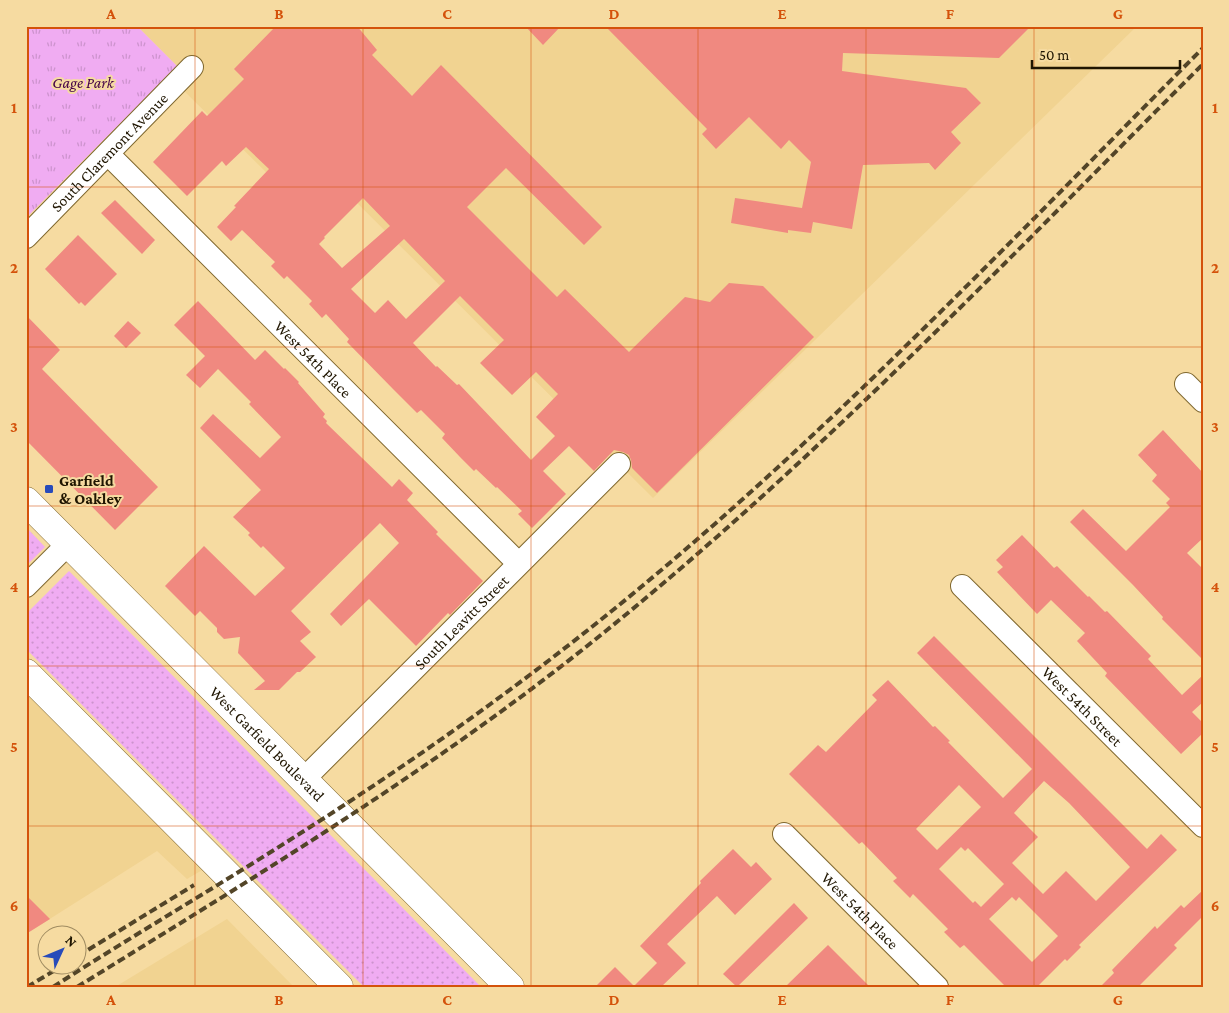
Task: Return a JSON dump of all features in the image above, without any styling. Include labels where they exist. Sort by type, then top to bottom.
[{"type":"street","name":"South Claremont Avenue","points":[[26,237],[192,67]]},
{"type":"street","name":"West 54th Place","points":[[108,154],[518,563]]},
{"type":"street","points":[[1186,384],[1203,401]]},
{"type":"street","name":"South Leavitt Street","points":[[304,779],[619,464]]},
{"type":"street","name":"West Garfield Boulevard","points":[[26,501],[510,987]]},
{"type":"street","points":[[26,586],[69,543]]},
{"type":"street","name":"West 54th Street","points":[[962,586],[1203,826]]},
{"type":"street","points":[[26,673],[339,987]]},
{"type":"street","name":"West 54th Place","points":[[784,834],[937,987]]},
{"type":"shaded area","points":[[137,26],[1137,26],[653,498],[320,166],[290,196],[168,75],[177,66]]},
{"type":"shaded area","points":[[26,690],[204,869],[187,879],[157,851],[26,934]]},
{"type":"shaded area","points":[[227,919],[294,987],[115,987]]},
{"type":"green space","name":"Gage Park","points":[[26,26],[137,26],[177,66],[26,218]]},
{"type":"green space","points":[[26,527],[45,547],[26,566]]},
{"type":"green space","points":[[69,571],[481,987],[364,987],[26,649],[26,614]]},
{"type":"building","points":[[276,26],[357,26],[377,50],[372,55],[412,96],[441,65],[602,227],[584,245],[506,168],[467,207],[557,297],[565,289],[629,352],[685,297],[710,302],[729,283],[763,286],[814,337],[657,493],[632,468],[629,455],[614,450],[594,471],[569,446],[543,471],[566,494],[532,528],[518,514],[522,511],[497,487],[476,469],[474,471],[460,457],[442,438],[445,434],[421,410],[417,413],[393,389],[347,342],[349,339],[326,314],[322,318],[309,304],[312,301],[287,276],[284,279],[271,266],[275,262],[242,230],[231,241],[217,227],[269,169],[246,147],[226,166],[222,161],[187,196],[153,162],[202,111],[207,116],[244,79],[234,69]],"holes":[[[363,198],[390,226],[342,268],[319,244]],[[404,239],[445,281],[406,319],[388,300],[375,313],[351,289]],[[460,296],[504,340],[480,363],[512,395],[536,372],[558,394],[536,417],[555,436],[531,460],[459,384],[457,385],[436,367],[413,343]]]},
{"type":"building","points":[[525,26],[561,26],[543,45]]},
{"type":"building","points":[[605,26],[1031,26],[999,58],[843,53],[842,71],[966,88],[981,103],[951,132],[961,143],[935,170],[929,163],[863,165],[852,229],[813,222],[811,233],[788,230],[788,233],[731,223],[735,198],[802,208],[811,162],[789,140],[781,149],[749,117],[716,149],[702,134],[707,129]]},
{"type":"building","points":[[115,200],[155,240],[142,254],[101,213]]},
{"type":"building","points":[[78,235],[117,274],[85,306],[81,302],[79,304],[45,269]]},
{"type":"building","points":[[198,301],[255,360],[265,350],[285,368],[325,414],[323,417],[327,421],[326,423],[392,487],[399,479],[413,493],[407,500],[438,532],[436,534],[483,581],[416,646],[369,599],[341,626],[330,614],[399,543],[380,523],[291,611],[311,632],[300,641],[316,657],[279,690],[254,690],[265,681],[238,653],[240,637],[224,639],[217,632],[217,628],[200,611],[195,616],[165,586],[204,546],[255,596],[285,568],[263,546],[261,548],[248,535],[250,533],[233,517],[261,490],[200,428],[213,414],[260,458],[281,437],[249,404],[251,402],[218,369],[200,388],[186,375],[205,356],[174,325]]},
{"type":"building","points":[[26,315],[60,350],[42,369],[158,487],[115,530],[26,440]]},
{"type":"building","points":[[128,321],[141,333],[126,348],[114,336]]},
{"type":"building","points":[[1163,430],[1203,473],[1203,538],[1187,553],[1203,569],[1203,660],[1162,619],[1163,617],[1133,585],[1070,522],[1083,509],[1126,551],[1170,507],[1166,503],[1170,499],[1152,481],[1157,475],[1138,455]]},
{"type":"building","points":[[1022,535],[1054,568],[1057,566],[1088,597],[1105,612],[1107,611],[1151,656],[1148,659],[1182,695],[1203,675],[1203,702],[1192,712],[1203,723],[1203,733],[1181,754],[1105,676],[1107,673],[1077,641],[1085,633],[1051,600],[1037,614],[997,572],[1003,567],[996,560]]},
{"type":"building","points":[[934,636],[1147,849],[1161,834],[1177,850],[1079,945],[1081,947],[1067,961],[1065,959],[1037,987],[1006,987],[964,945],[960,948],[944,932],[948,929],[913,894],[910,898],[893,881],[897,878],[862,842],[859,844],[789,774],[818,745],[826,752],[877,700],[872,695],[888,680],[933,727],[935,726],[950,741],[948,742],[1003,798],[1032,769],[917,653]],"holes":[[[1044,781],[1069,803],[1130,867],[1096,901],[1066,871],[1043,894],[1012,863],[1038,837],[1014,813]],[[959,785],[981,807],[937,850],[916,829]],[[961,847],[965,851],[968,848],[1004,884],[981,907],[975,901],[973,903],[939,869]],[[1012,897],[1016,901],[1019,897],[1058,936],[1032,962],[989,919]]]},
{"type":"building","points":[[733,849],[751,867],[756,862],[772,879],[735,915],[717,896],[667,944],[686,963],[661,987],[595,987],[615,967],[634,986],[657,963],[640,946],[701,883],[700,881]]},
{"type":"building","points":[[1203,890],[1203,916],[1174,945],[1177,948],[1138,987],[1100,987],[1114,973],[1112,970],[1155,926],[1157,929],[1181,905],[1184,908]]},
{"type":"building","points":[[26,895],[50,919],[26,934]]},
{"type":"building","points":[[794,903],[808,918],[737,987],[723,974]]},
{"type":"building","points":[[828,945],[870,987],[785,987]]},
{"type":"railway","points":[[53,987],[350,801],[478,713],[601,620],[715,524],[858,392],[997,256],[1203,48]]},
{"type":"railway","points":[[77,987],[213,903],[414,773],[544,680],[607,630],[686,564],[838,426],[985,283],[1203,64]]},
{"type":"railway","points":[[88,950],[194,885]]},
{"type":"railway","points":[[27,987],[45,976]]},
{"type":"place","name":"Garfield & Oakley","points":[[49,489]]}]
